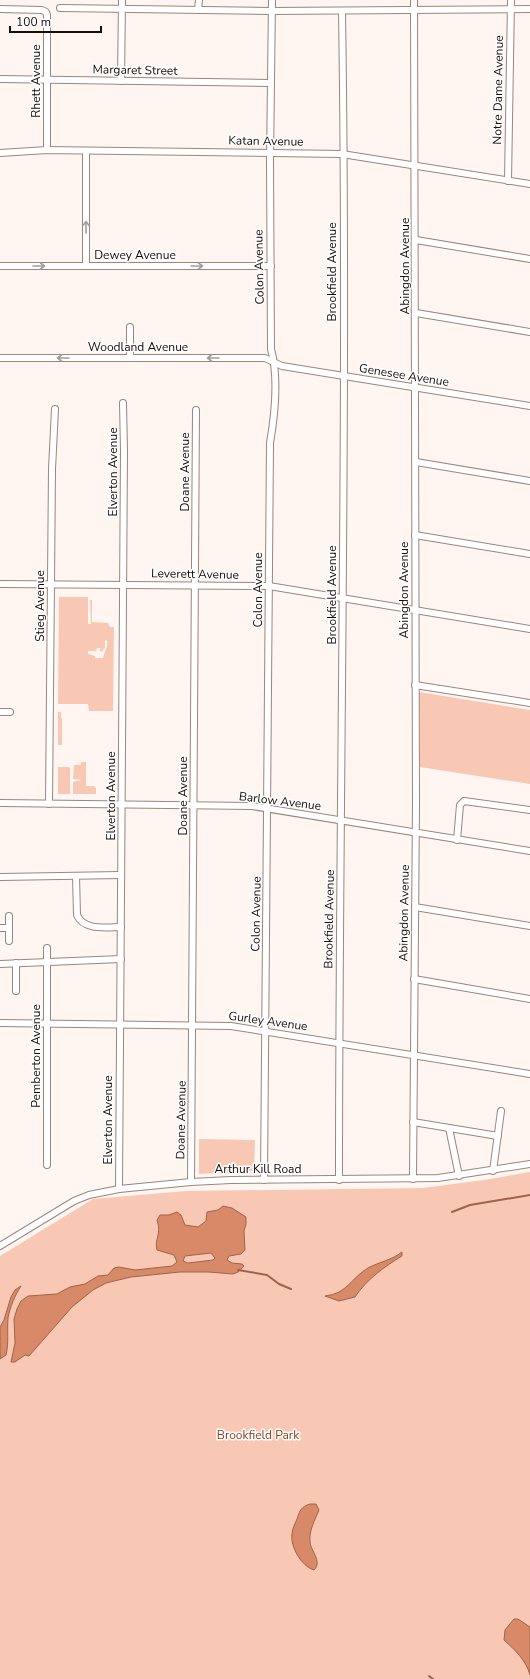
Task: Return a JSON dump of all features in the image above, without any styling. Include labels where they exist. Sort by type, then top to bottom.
[{"type":"street","points":[[121,81],[122,0]]},
{"type":"street","points":[[198,10],[199,0]]},
{"type":"street","name":"Colon Avenue","points":[[264,1180],[270,443],[275,414],[274,362],[271,349],[270,83],[272,0]]},
{"type":"street","name":"Abingdon Avenue","points":[[412,1179],[416,833],[416,240],[414,0]]},
{"type":"street","name":"Notre Dame Avenue","points":[[508,181],[511,0]]},
{"type":"street","points":[[60,8],[271,11],[530,9]]},
{"type":"street","name":"Rhett Avenue","points":[[0,9],[42,10],[46,12],[47,150]]},
{"type":"street","name":"Brookfield Avenue","points":[[339,1180],[344,376],[342,11]]},
{"type":"street","name":"Margaret Street","points":[[0,79],[270,83]]},
{"type":"street","name":"Katan Avenue","points":[[0,153],[47,150],[86,152],[270,152],[342,154],[530,184]]},
{"type":"street","points":[[86,152],[86,266]]},
{"type":"street","points":[[416,240],[530,259]]},
{"type":"street","name":"Dewey Avenue","points":[[0,266],[271,266]]},
{"type":"street","points":[[416,313],[530,332]]},
{"type":"street","points":[[130,327],[130,358]]},
{"type":"street","name":"Woodland Avenue","points":[[0,358],[265,358],[274,362]]},
{"type":"street","name":"Genesee Avenue","points":[[274,362],[282,366],[530,406]]},
{"type":"street","name":"Elverton Avenue","points":[[119,1189],[123,403]]},
{"type":"street","name":"Stieg Avenue","points":[[49,804],[52,470],[54,410]]},
{"type":"street","name":"Doane Avenue","points":[[191,1182],[196,410]]},
{"type":"street","points":[[416,462],[530,481]]},
{"type":"street","points":[[415,536],[530,554]]},
{"type":"street","name":"Leverett Avenue","points":[[0,584],[269,586],[530,629]]},
{"type":"street","points":[[415,685],[530,703]]},
{"type":"street","points":[[0,712],[10,712]]},
{"type":"street","points":[[457,840],[460,805],[464,801],[530,810]]},
{"type":"street","name":"Barlow Avenue","points":[[0,803],[194,805],[268,808],[530,851]]},
{"type":"street","points":[[0,877],[121,875]]},
{"type":"street","points":[[76,876],[77,915],[79,920],[95,927],[121,927]]},
{"type":"street","points":[[415,907],[530,926]]},
{"type":"street","points":[[9,916],[9,942]]},
{"type":"street","points":[[0,928],[9,928]]},
{"type":"street","name":"Pemberton Avenue","points":[[47,1165],[48,948]]},
{"type":"street","points":[[0,964],[121,960]]},
{"type":"street","points":[[16,963],[16,991]]},
{"type":"street","points":[[414,979],[530,999]]},
{"type":"street","name":"Gurley Avenue","points":[[0,1023],[193,1024],[231,1026],[266,1030],[414,1056],[530,1074]]},
{"type":"street","points":[[493,1170],[501,1111]]},
{"type":"street","points":[[413,1122],[498,1136]]},
{"type":"street","points":[[449,1128],[459,1176]]},
{"type":"street","name":"Arthur Kill Road","points":[[0,1246],[74,1201],[89,1195],[119,1189],[191,1182],[412,1179],[459,1176],[530,1164]]},
{"type":"green space","points":[[59,597],[88,597],[88,624],[91,624],[90,600],[92,600],[92,622],[108,623],[110,627],[114,627],[113,711],[89,711],[88,704],[58,704]],"holes":[[[107,640],[103,658],[95,658],[95,656],[88,654],[88,651],[96,651],[97,648],[100,648],[100,651],[102,652],[105,647],[105,641]]]},
{"type":"green space","points":[[419,692],[530,710],[530,784],[420,767]]},
{"type":"green space","points":[[58,712],[61,712],[62,718],[62,745],[58,745]]},
{"type":"green space","points":[[81,762],[86,762],[86,786],[94,786],[96,788],[96,794],[73,794],[73,782],[81,780],[73,779],[74,765],[81,765]]},
{"type":"green space","points":[[58,767],[69,767],[70,769],[70,794],[58,794]]},
{"type":"green space","points":[[199,1139],[255,1140],[254,1171],[199,1174]]},
{"type":"green space","name":"Brookfield Park","points":[[530,1172],[530,1679],[0,1679],[0,1256],[93,1199],[186,1191],[423,1188]]},
{"type":"shaded area","points":[[223,1206],[232,1208],[246,1217],[244,1231],[245,1250],[241,1254],[229,1256],[227,1260],[232,1263],[242,1264],[244,1266],[238,1272],[233,1274],[180,1272],[131,1277],[106,1283],[93,1290],[72,1307],[29,1356],[25,1355],[15,1362],[11,1362],[15,1343],[14,1319],[21,1301],[28,1296],[57,1294],[70,1287],[85,1284],[98,1276],[108,1275],[114,1268],[119,1267],[135,1270],[172,1266],[177,1262],[174,1255],[157,1250],[156,1246],[159,1229],[157,1220],[160,1215],[169,1215],[177,1212],[181,1215],[185,1225],[198,1227],[206,1221],[207,1212],[218,1210]],"holes":[[[211,1253],[215,1258],[213,1260],[188,1263],[183,1261],[185,1256]]]},
{"type":"shaded area","points":[[402,1252],[402,1256],[376,1274],[355,1297],[339,1301],[325,1296],[339,1292],[368,1268]]},
{"type":"shaded area","points":[[21,1286],[13,1301],[8,1318],[6,1355],[0,1359],[0,1327],[4,1320],[11,1297],[15,1290]]},
{"type":"shaded area","points":[[316,1504],[319,1510],[310,1533],[311,1545],[317,1560],[314,1570],[309,1568],[297,1555],[292,1539],[293,1528],[300,1511],[305,1506]]},
{"type":"shaded area","points":[[514,1619],[518,1619],[530,1627],[530,1675],[523,1660],[504,1640],[505,1630]]},
{"type":"waterway","points":[[452,1212],[470,1205],[530,1195]]},
{"type":"waterway","points":[[238,1270],[267,1275],[279,1284],[291,1289]]},
{"type":"waterway","points":[[429,1676],[433,1679]]}]
